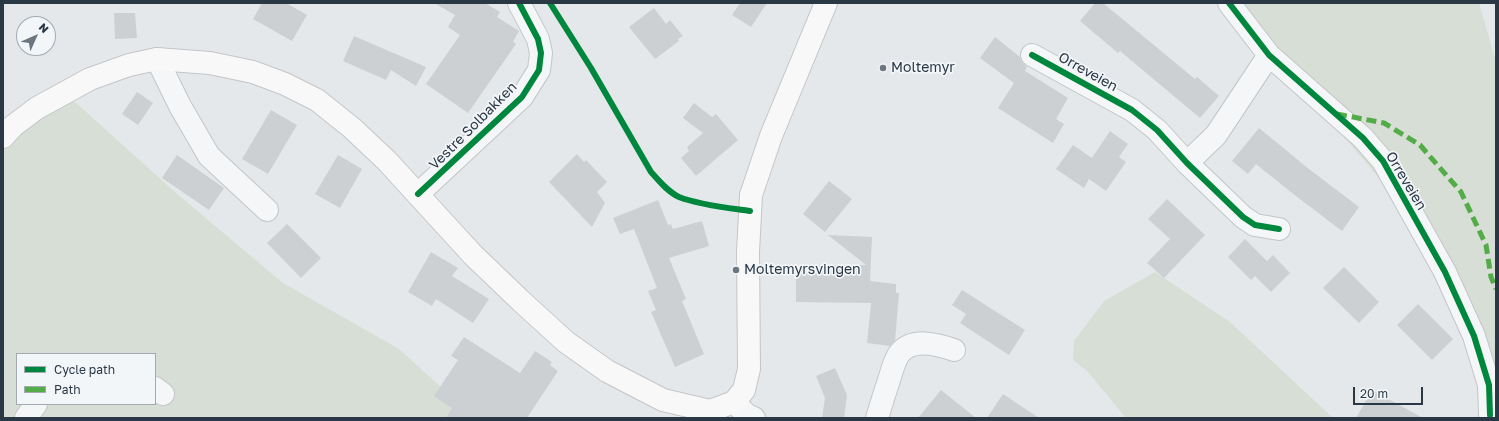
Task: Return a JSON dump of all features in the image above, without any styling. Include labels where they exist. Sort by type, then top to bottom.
[{"type":"main road","points":[[3,137],[14,126],[37,108],[90,79],[129,65],[157,59],[210,63],[253,72],[292,87],[317,100],[352,128],[387,161],[473,255],[520,301],[566,342],[607,371],[663,400],[710,411],[734,402],[744,390],[749,370],[748,252],[751,195],[771,136],[826,3]]},
{"type":"street","name":"Vestre Solbakken","points":[[418,194],[522,97],[539,70],[541,52],[538,39],[519,3]]},
{"type":"street","name":"Orreveien","points":[[1229,3],[1269,55],[1362,138],[1383,161],[1445,272],[1474,336],[1489,385],[1490,415]]},
{"type":"street","name":"Orreveien","points":[[1032,55],[1132,110],[1157,130],[1187,163],[1243,218],[1255,224],[1279,229]]},
{"type":"street","points":[[1187,163],[1216,135],[1269,55]]},
{"type":"street","points":[[157,59],[180,106],[209,156],[267,210]]},
{"type":"street","points":[[877,418],[894,365],[899,354],[908,346],[918,344],[938,344],[954,350]]},
{"type":"street","points":[[734,402],[747,415],[754,418]]},
{"type":"street","points":[[26,418],[35,405]]},
{"type":"shaded area","points":[[1230,3],[1479,3],[1496,62],[1496,365],[1479,348],[1419,225]]},
{"type":"shaded area","points":[[75,102],[176,193],[283,283],[399,349],[475,418],[3,418],[3,146],[36,107]]},
{"type":"shaded area","points":[[1155,272],[1230,322],[1333,418],[1126,418],[1088,372],[1073,360],[1074,341],[1104,301]]},
{"type":"building","points":[[262,3],[286,3],[307,15],[292,41],[253,19]]},
{"type":"building","points":[[434,3],[485,3],[500,12],[497,17],[519,31],[513,42],[516,44],[468,113],[426,84],[460,35],[448,27],[455,15]]},
{"type":"building","points":[[740,3],[767,3],[751,27],[732,15]]},
{"type":"building","points":[[1095,3],[1103,3],[1195,79],[1197,77],[1219,96],[1200,118],[1120,51],[1118,53],[1080,21]]},
{"type":"building","points":[[654,8],[666,24],[670,20],[683,36],[678,39],[679,41],[655,59],[629,27]]},
{"type":"building","points":[[114,13],[135,13],[137,38],[115,39]]},
{"type":"building","points":[[354,36],[426,67],[416,86],[391,70],[386,80],[343,61]]},
{"type":"building","points":[[995,37],[1020,57],[1022,62],[1027,67],[1025,71],[1068,98],[1056,119],[1064,124],[1053,143],[998,108],[1014,83],[980,58]]},
{"type":"building","points":[[137,92],[153,103],[138,125],[122,114]]},
{"type":"building","points":[[694,103],[712,117],[716,114],[738,140],[696,176],[681,158],[689,151],[687,147],[703,133],[683,118]]},
{"type":"building","points":[[271,110],[297,125],[268,174],[242,159]]},
{"type":"building","points":[[1259,128],[1359,207],[1342,231],[1256,164],[1248,174],[1232,161]]},
{"type":"building","points":[[1110,131],[1128,144],[1119,157],[1126,162],[1106,191],[1089,179],[1084,188],[1056,169],[1073,145],[1092,158]]},
{"type":"building","points":[[577,154],[584,162],[586,160],[607,182],[597,192],[605,203],[592,227],[549,182]]},
{"type":"building","points":[[177,155],[224,188],[209,210],[162,178]]},
{"type":"building","points":[[338,155],[362,169],[340,208],[315,194]]},
{"type":"building","points":[[829,181],[852,199],[825,232],[803,214]]},
{"type":"building","points":[[1167,199],[1205,235],[1164,278],[1147,263],[1170,239],[1148,219]]},
{"type":"building","points":[[658,200],[668,225],[671,224],[673,229],[702,221],[709,246],[669,258],[686,299],[682,301],[704,354],[675,367],[651,312],[656,310],[648,291],[657,288],[634,229],[620,234],[613,218]]},
{"type":"building","points":[[287,224],[321,258],[301,278],[267,243]]},
{"type":"building","points":[[828,235],[872,237],[870,281],[896,284],[896,293],[899,293],[895,341],[890,346],[867,343],[871,303],[796,302],[796,273],[810,273],[810,265],[866,265]]},
{"type":"building","points":[[1245,239],[1267,261],[1273,255],[1290,273],[1271,292],[1255,276],[1251,280],[1228,257]]},
{"type":"building","points":[[431,252],[458,268],[452,276],[489,299],[473,323],[436,299],[432,306],[408,292]]},
{"type":"building","points":[[1344,267],[1379,302],[1359,323],[1323,288]]},
{"type":"building","points":[[962,290],[1025,330],[1009,355],[960,323],[966,314],[952,305]]},
{"type":"building","points":[[1418,304],[1453,339],[1432,360],[1397,325]]},
{"type":"building","points":[[464,337],[520,373],[535,351],[552,362],[550,365],[558,371],[527,418],[446,418],[452,408],[434,396],[458,360],[451,356]]},
{"type":"building","points":[[835,368],[847,395],[844,418],[822,418],[825,398],[816,376]]},
{"type":"building","points":[[941,390],[976,418],[918,418]]},
{"type":"building","points":[[1372,390],[1423,418],[1356,418]]},
{"type":"building","points":[[1003,394],[1039,418],[987,418]]},
{"type":"marked path","points":[[1337,114],[1384,123],[1420,145],[1461,192],[1486,245],[1491,277],[1496,289]]},
{"type":"cycle path","points":[[418,194],[522,97],[539,70],[541,53],[538,39],[519,3]]},
{"type":"cycle path","points":[[550,3],[591,68],[651,172],[660,183],[675,195],[687,200],[714,206],[750,211]]},
{"type":"cycle path","points":[[1229,3],[1269,55],[1363,138],[1383,161],[1445,272],[1474,336],[1489,385],[1490,415]]},
{"type":"cycle path","points":[[1032,55],[1132,110],[1157,130],[1187,163],[1243,217],[1255,225],[1279,229]]},
{"type":"place","name":"Moltemyr","points":[[883,68]]},
{"type":"place","name":"Moltemyrsvingen","points":[[736,270]]}]
